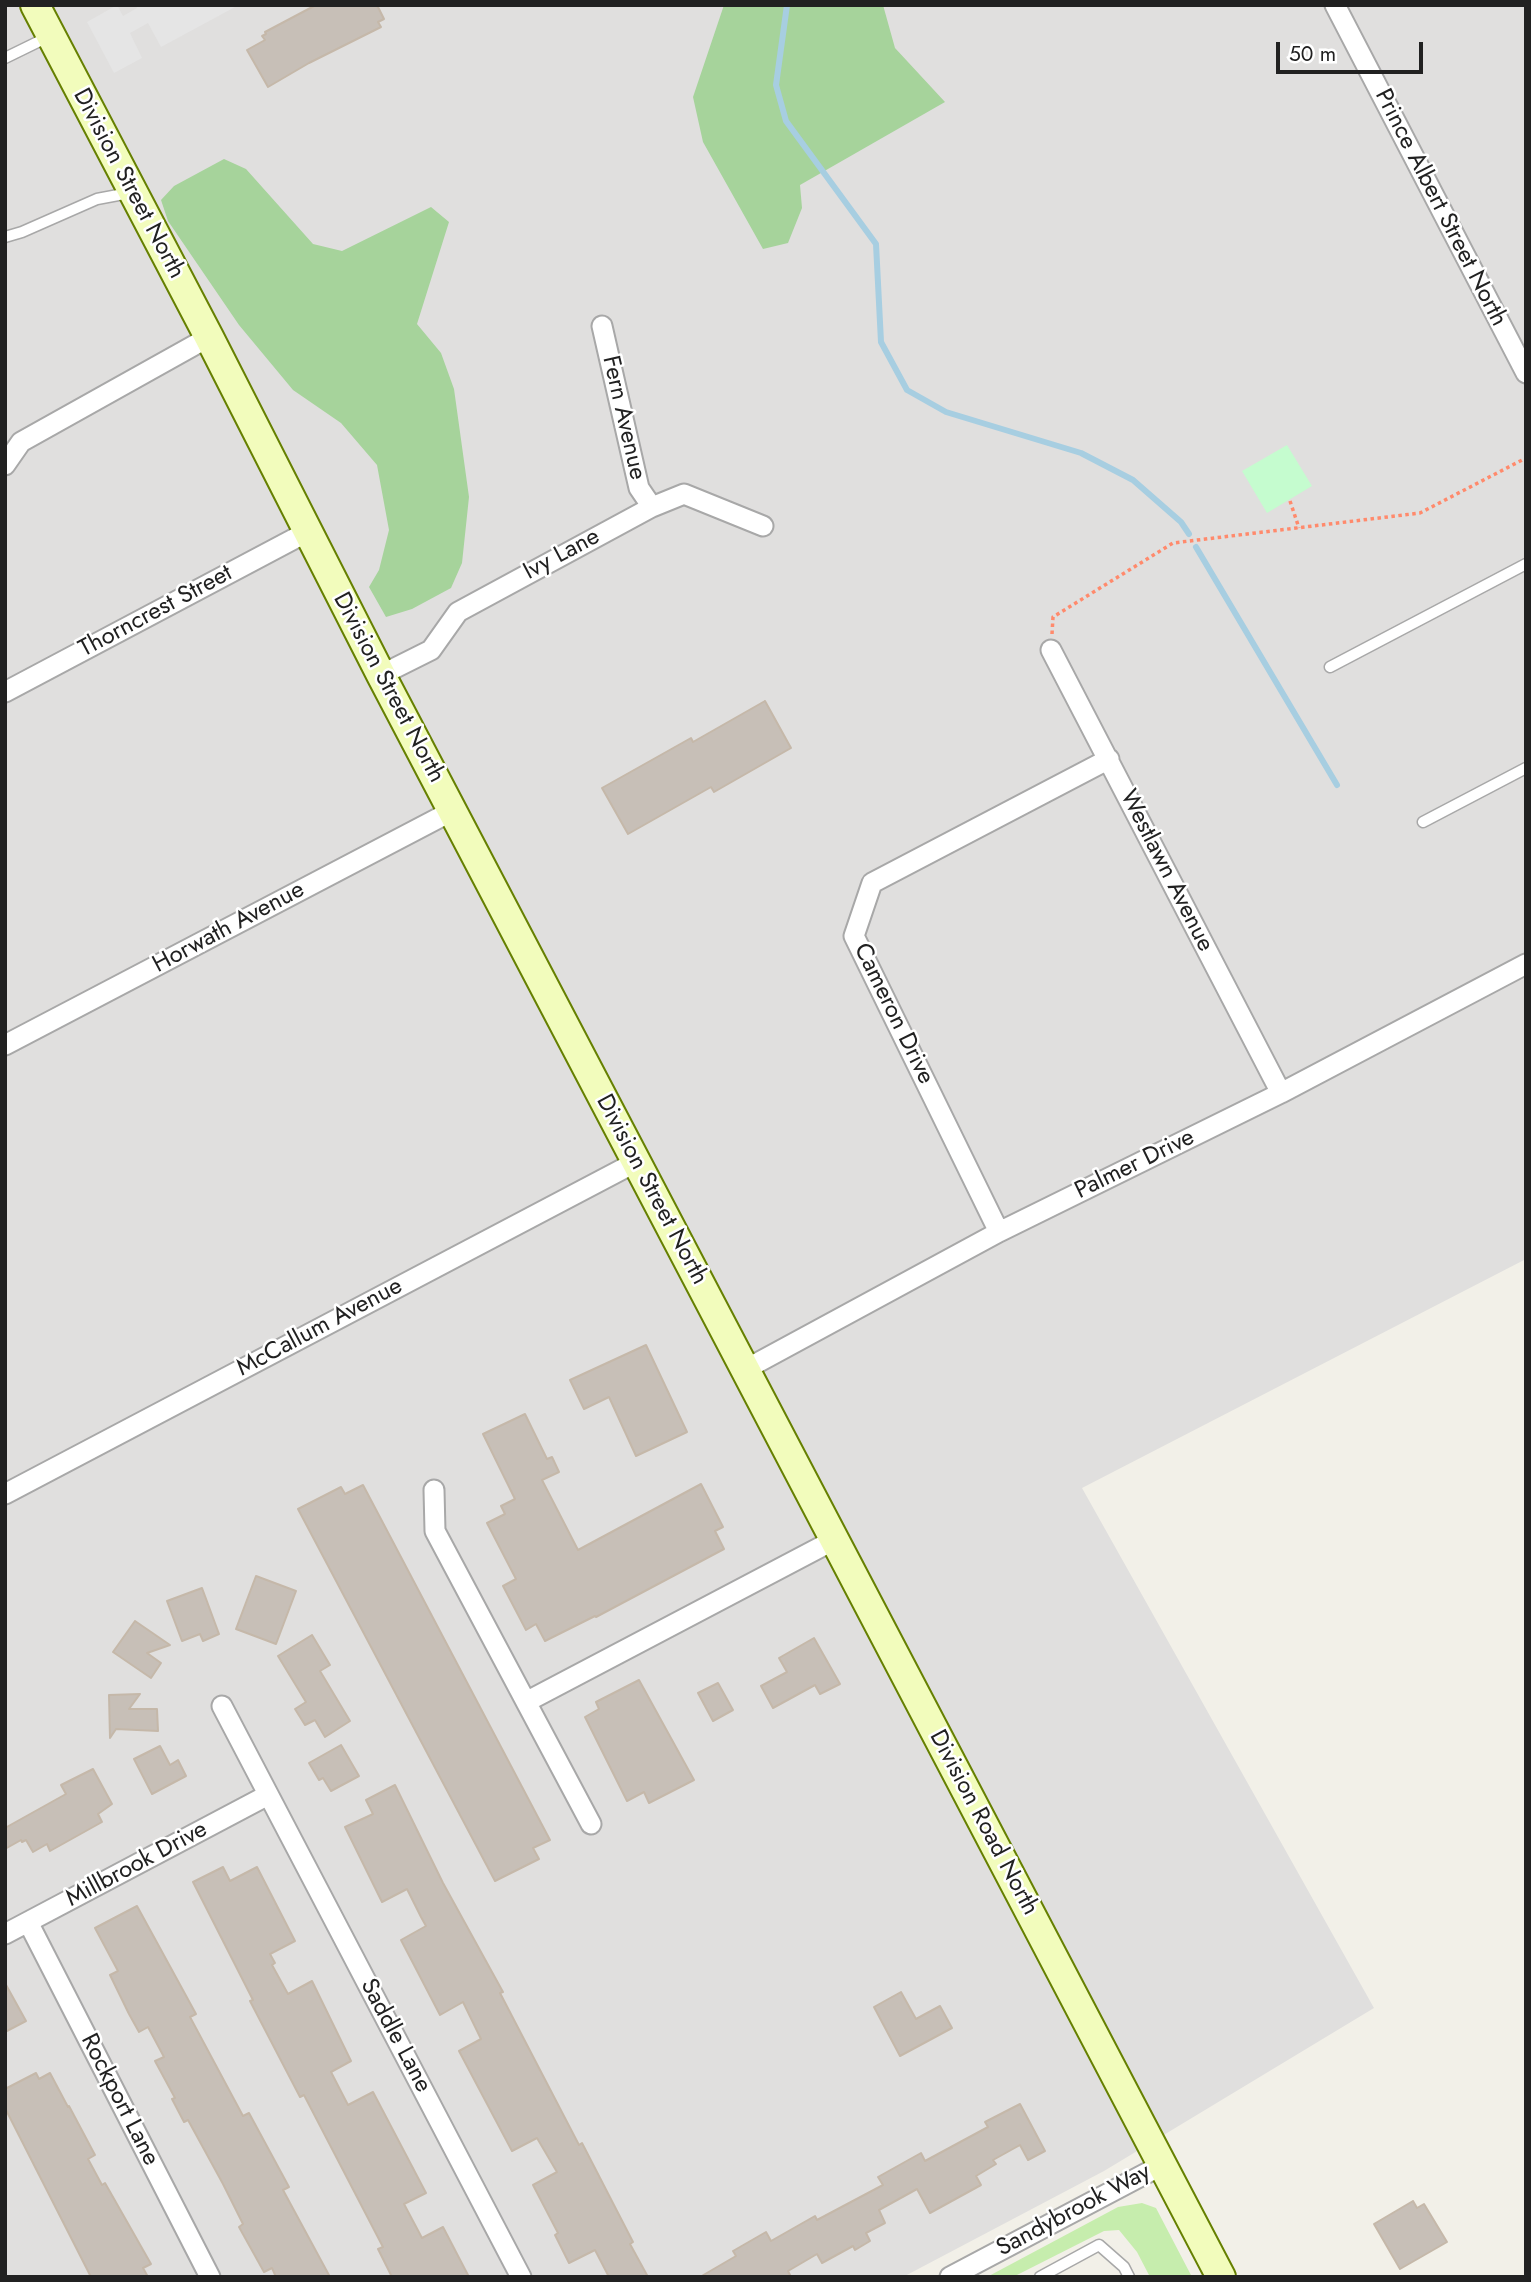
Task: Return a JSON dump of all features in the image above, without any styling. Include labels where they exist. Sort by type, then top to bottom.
[{"type":"main road","name":"Division Street North","points":[[39,7],[50,35],[209,337],[381,675],[746,1368]]},
{"type":"main road","name":"Division Road North","points":[[746,1368],[1222,2277]]},
{"type":"street","name":"Prince Albert Street North","points":[[1335,5],[1526,373]]},
{"type":"street","name":"Fern Avenue","points":[[602,326],[639,488],[652,507]]},
{"type":"street","points":[[5,465],[21,442],[209,337]]},
{"type":"street","name":"Ivy Lane","points":[[381,675],[431,650],[458,612],[652,507],[684,494],[763,526]]},
{"type":"street","name":"Thorncrest Street","points":[[5,692],[307,532]]},
{"type":"street","name":"Westlawn Avenue","points":[[1051,650],[1281,1093]]},
{"type":"street","name":"Cameron Drive","points":[[999,1232],[854,936],[872,883],[1109,759]]},
{"type":"street","name":"Horwath Avenue","points":[[5,1045],[452,811]]},
{"type":"street","name":"Palmer Drive","points":[[746,1368],[999,1232],[1281,1093],[1526,964]]},
{"type":"street","name":"McCallum Avenue","points":[[5,1494],[636,1162]]},
{"type":"street","points":[[434,1490],[435,1531],[591,1824]]},
{"type":"street","points":[[526,1702],[834,1540]]},
{"type":"street","name":"Saddle Lane","points":[[222,1706],[521,2277]]},
{"type":"street","name":"Millbrook Drive","points":[[5,1934],[268,1796]]},
{"type":"street","name":"Rockport Lane","points":[[27,1922],[210,2277]]},
{"type":"street","name":"Sandybrook Way","points":[[952,2276],[1162,2165]]},
{"type":"lane","points":[[5,58],[50,35]]},
{"type":"lane","points":[[5,237],[97,199],[133,192]]},
{"type":"lane","points":[[1330,667],[1526,564]]},
{"type":"lane","points":[[1423,822],[1526,768]]},
{"type":"lane","points":[[1040,2277],[1099,2245],[1124,2267],[1129,2277]]},
{"type":"path","points":[[1051,650],[1054,618],[1174,543],[1420,513],[1526,458]]},
{"type":"path","points":[[1290,501],[1299,528]]},
{"type":"shaded area","points":[[5,5],[1526,5],[1526,1259],[1082,1488],[1374,2008],[1104,2171],[903,2277],[5,2277]]},
{"type":"shaded area","points":[[117,5],[123,16],[137,8],[136,5],[235,7],[161,47],[148,23],[130,33],[142,58],[114,73],[87,22]]},
{"type":"green space","points":[[724,5],[883,5],[895,48],[945,102],[800,185],[802,208],[788,243],[763,249],[703,142],[693,97]]},
{"type":"green space","points":[[224,159],[246,169],[313,244],[342,251],[431,207],[449,222],[417,324],[441,353],[454,389],[469,497],[462,563],[451,588],[412,609],[386,617],[369,587],[379,570],[389,530],[377,465],[341,423],[293,390],[239,325],[168,221],[161,200],[174,186]]},
{"type":"green space","points":[[1287,445],[1312,486],[1267,513],[1242,471]]},
{"type":"green space","points":[[1142,2203],[1156,2208],[1192,2277],[1150,2277],[1137,2252],[1119,2230],[1104,2231],[1013,2277],[987,2277],[1118,2207]]},
{"type":"building","points":[[316,5],[377,5],[384,19],[378,22],[381,27],[268,87],[247,50],[265,40],[262,36],[265,32]]},
{"type":"building","points":[[765,701],[791,748],[714,792],[711,787],[628,834],[602,788],[691,738],[693,742]]},
{"type":"building","points":[[646,1345],[687,1432],[636,1456],[609,1397],[584,1409],[570,1380]]},
{"type":"building","points":[[525,1414],[547,1459],[552,1457],[559,1472],[542,1480],[578,1550],[701,1484],[723,1527],[715,1531],[724,1549],[545,1641],[536,1624],[526,1630],[503,1586],[516,1579],[487,1523],[505,1514],[501,1506],[515,1499],[483,1434]]},
{"type":"building","points":[[363,1485],[550,1840],[533,1848],[539,1859],[495,1881],[298,1509],[341,1487],[345,1494]]},
{"type":"building","points":[[256,1576],[296,1591],[276,1644],[236,1629]]},
{"type":"building","points":[[202,1588],[219,1634],[203,1641],[200,1634],[182,1641],[167,1601]]},
{"type":"building","points":[[135,1621],[170,1645],[147,1653],[161,1663],[151,1678],[113,1652]]},
{"type":"building","points":[[312,1635],[330,1665],[320,1671],[350,1721],[325,1737],[315,1720],[305,1725],[295,1709],[306,1702],[278,1656]]},
{"type":"building","points":[[814,1638],[840,1684],[820,1694],[815,1685],[773,1708],[761,1686],[787,1672],[779,1658]]},
{"type":"building","points":[[639,1680],[694,1780],[649,1803],[644,1792],[627,1801],[585,1717],[599,1709],[596,1702]]},
{"type":"building","points":[[718,1683],[733,1710],[713,1721],[698,1693]]},
{"type":"building","points":[[140,1694],[129,1709],[157,1709],[158,1731],[116,1729],[110,1738],[109,1695]]},
{"type":"building","points":[[341,1745],[359,1776],[331,1791],[323,1778],[319,1780],[309,1763]]},
{"type":"building","points":[[160,1746],[170,1765],[178,1760],[186,1776],[152,1794],[134,1759]]},
{"type":"building","points":[[93,1769],[112,1804],[98,1814],[102,1822],[50,1851],[47,1844],[33,1852],[26,1840],[5,1849],[5,1828],[66,1794],[61,1785]]},
{"type":"building","points":[[395,1785],[579,2145],[582,2143],[633,2242],[630,2244],[648,2277],[609,2277],[595,2250],[569,2263],[555,2235],[558,2233],[533,2185],[557,2172],[537,2138],[512,2151],[459,2051],[481,2039],[463,2002],[440,2015],[401,1940],[426,1926],[407,1889],[382,1902],[345,1827],[373,1814],[366,1800]]},
{"type":"building","points":[[223,1867],[230,1881],[257,1867],[295,1941],[270,1954],[275,1963],[272,1965],[288,1994],[312,1981],[351,2061],[331,2072],[348,2105],[373,2092],[426,2193],[404,2204],[422,2238],[443,2227],[469,2277],[392,2277],[378,2249],[383,2247],[304,2095],[300,2097],[250,2001],[253,2000],[193,1882]]},
{"type":"building","points":[[137,1906],[196,2014],[190,2017],[243,2116],[249,2113],[289,2187],[283,2190],[330,2277],[276,2277],[272,2268],[264,2272],[239,2227],[243,2224],[223,2184],[188,2120],[184,2122],[172,2099],[175,2098],[155,2061],[164,2057],[148,2027],[139,2032],[129,2014],[110,1975],[118,1971],[95,1928]]},
{"type":"building","points":[[5,1983],[26,2021],[5,2032]]},
{"type":"building","points":[[901,1992],[916,2019],[940,2006],[952,2028],[900,2056],[874,2007]]},
{"type":"building","points":[[36,2073],[39,2079],[50,2073],[69,2106],[95,2155],[88,2159],[102,2185],[105,2183],[151,2264],[143,2268],[148,2277],[91,2277],[5,2108],[5,2089]]},
{"type":"building","points":[[1020,2104],[1045,2151],[1028,2160],[1020,2145],[993,2160],[996,2164],[976,2176],[981,2185],[930,2213],[917,2189],[879,2210],[885,2223],[866,2233],[870,2241],[855,2250],[853,2246],[822,2263],[817,2254],[788,2271],[791,2277],[700,2277],[736,2256],[733,2251],[766,2232],[771,2241],[815,2216],[817,2220],[883,2185],[878,2177],[921,2153],[925,2161],[988,2127],[985,2122]]},
{"type":"building","points":[[1413,2201],[1417,2208],[1424,2204],[1447,2242],[1400,2269],[1374,2224]]},
{"type":"waterway","points":[[787,5],[776,85],[786,121],[876,244],[881,342],[907,390],[946,412],[1081,453],[1133,480],[1181,522],[1189,534]]},
{"type":"waterway","points":[[1196,547],[1337,785]]}]
